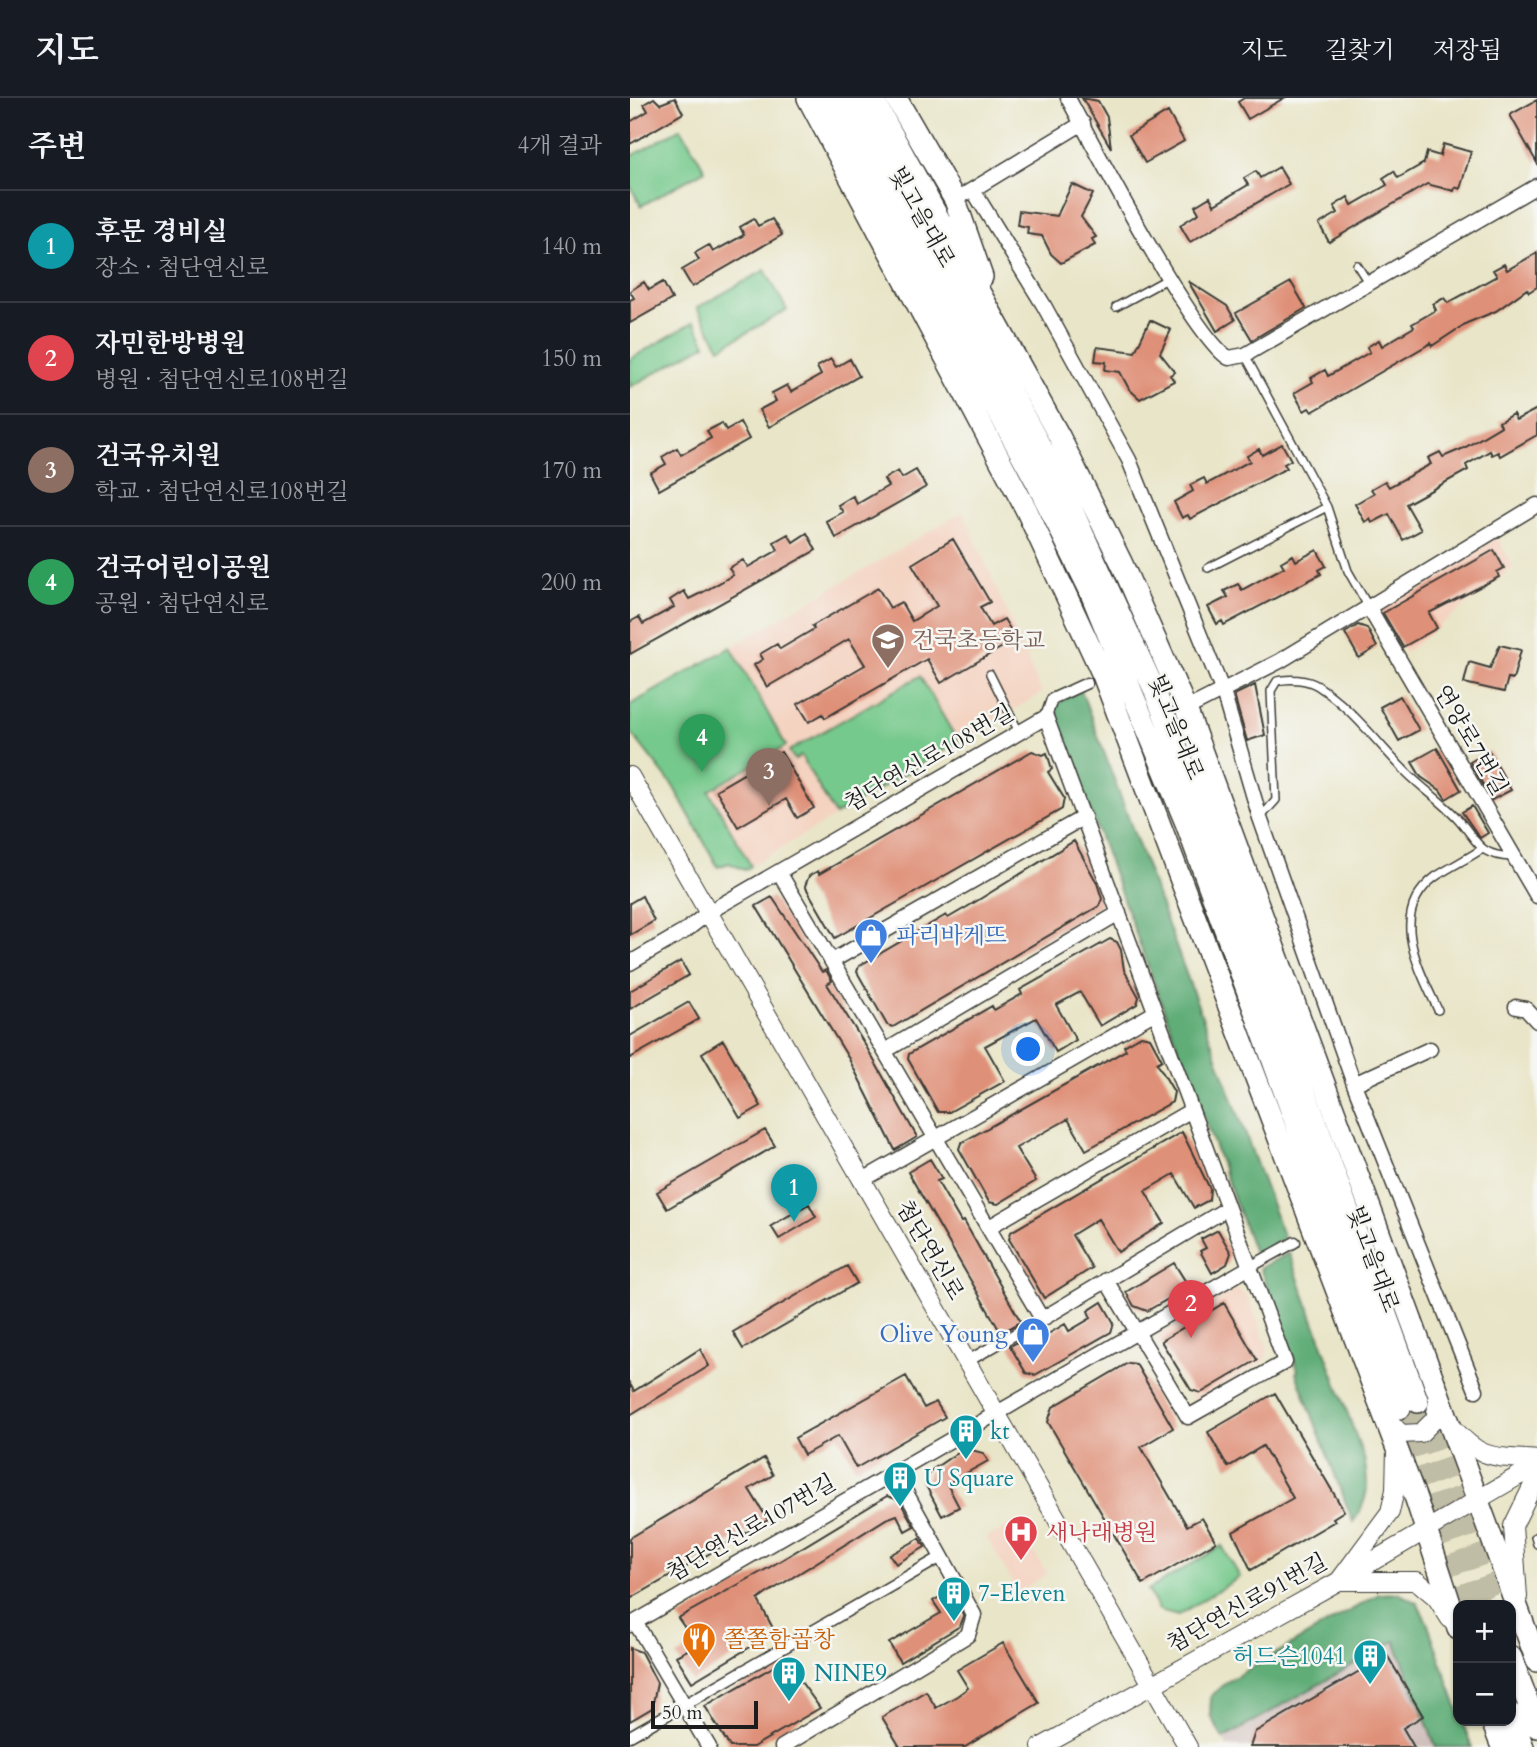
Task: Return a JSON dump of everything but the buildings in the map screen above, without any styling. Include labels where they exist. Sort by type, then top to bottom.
[{"type":"main road","points":[[793,98],[864,204]]},
{"type":"main road","points":[[808,98],[1026,509],[1103,675],[1400,1409],[1396,1447],[1427,1529],[1453,1612]]},
{"type":"main road","name":"빛고을대로","points":[[828,98],[1037,483],[1093,598],[1186,823],[1400,1409]]},
{"type":"main road","name":"빛고을대로","points":[[850,98],[1056,475],[1154,690],[1204,816],[1400,1409]]},
{"type":"main road","points":[[872,98],[1059,436],[1122,564],[1186,709],[1452,1428],[1511,1600]]},
{"type":"main road","points":[[896,98],[937,168]]},
{"type":"main road","points":[[885,122],[964,195],[1003,335]]},
{"type":"main road","points":[[1516,1615],[1537,1661]]},
{"type":"main road","points":[[1513,1663],[1537,1727]]},
{"type":"main road","points":[[1494,1726],[1502,1747]]},
{"type":"main road","points":[[1515,1726],[1523,1747]]},
{"type":"street","points":[[1068,98],[1169,278],[1220,352],[1229,358],[1245,355],[1537,186]]},
{"type":"street","points":[[1083,123],[964,195],[1043,304],[1129,460],[1223,692],[1260,818],[1354,1084],[1476,1390]]},
{"type":"street","points":[[1186,709],[1223,692],[1537,505]]},
{"type":"street","name":"연양로7번길","points":[[1368,606],[1537,895]]},
{"type":"street","points":[[1046,717],[1052,699],[1087,683]]},
{"type":"street","name":"첨단연신로108번길","points":[[630,963],[685,932],[709,912],[1046,717],[1285,1362],[1188,1418],[1106,1280]]},
{"type":"street","name":"첨단연신로","points":[[630,776],[1188,1747]]},
{"type":"street","points":[[832,961],[1084,817]]},
{"type":"street","points":[[779,872],[1042,1319]]},
{"type":"street","points":[[885,1051],[1119,913]]},
{"type":"street","points":[[1516,1007],[1526,1009],[1537,1021]]},
{"type":"street","points":[[861,1181],[1154,1013]]},
{"type":"street","points":[[1354,1084],[1430,1049]]},
{"type":"street","points":[[989,1227],[1190,1111]]},
{"type":"street","points":[[966,1362],[1227,1208]]},
{"type":"street","points":[[996,1414],[1138,1335],[1295,1242]]},
{"type":"street","points":[[1400,1409],[1401,1434],[1421,1433],[1436,1419],[1438,1390]]},
{"type":"street","name":"첨단연신로107번길","points":[[633,1624],[996,1414]]},
{"type":"street","points":[[1452,1428],[1471,1448],[1487,1455],[1537,1462]]},
{"type":"street","points":[[1339,1581],[1390,1512],[1395,1490],[1396,1447]]},
{"type":"street","name":"첨단연신로91번길","points":[[1041,1747],[1339,1581],[1537,1462]]},
{"type":"street","points":[[782,1747],[968,1635],[974,1615],[894,1471]]},
{"type":"street","points":[[1515,1600],[1513,1526],[1537,1477]]},
{"type":"street","points":[[630,1736],[943,1556]]},
{"type":"street","points":[[1339,1581],[1417,1581],[1436,1597],[1453,1625]]},
{"type":"street","points":[[633,1624],[709,1747]]},
{"type":"lane","points":[[1357,265],[1369,284]]},
{"type":"lane","points":[[1116,307],[1169,278]]},
{"type":"lane","points":[[1245,355],[1327,507],[1348,571],[1368,606]]},
{"type":"lane","points":[[1208,568],[1327,507]]},
{"type":"lane","points":[[990,674],[1019,732]]},
{"type":"lane","points":[[1260,818],[1276,800],[1271,691],[1277,681],[1288,678],[1317,685],[1360,722],[1408,774],[1459,820],[1482,849],[1494,856],[1513,857]]},
{"type":"lane","points":[[1438,1010],[1410,947],[1413,912],[1418,895],[1435,877],[1482,849]]},
{"type":"shaded area","name":"건국초등학교","points":[[963,512],[1042,693],[751,866],[709,791],[786,746],[731,647]]},
{"type":"shaded area","points":[[1498,538],[1513,568],[1405,653],[1380,611],[1384,605]]},
{"type":"shaded area","points":[[1237,1289],[1248,1297],[1268,1349],[1265,1361],[1194,1401],[1158,1339],[1160,1333]]},
{"type":"shaded area","name":"새나래병원","points":[[1016,1522],[1047,1574],[1018,1592],[987,1538]]},
{"type":"shaded area","name":"허드슨1041","points":[[1395,1641],[1436,1747],[1228,1747],[1223,1739]]},
{"type":"green space","points":[[681,128],[705,170],[641,206],[630,186],[630,157]]},
{"type":"green space","points":[[765,270],[787,310],[720,348],[697,308]]},
{"type":"green space","points":[[694,322],[706,344],[630,387],[630,359]]},
{"type":"green space","points":[[731,647],[786,746],[709,791],[751,866],[745,870],[729,863],[718,867],[673,786],[630,731],[630,705]]},
{"type":"green space","points":[[920,676],[958,742],[835,815],[801,756],[795,760],[789,751]]},
{"type":"green space","points":[[1081,690],[1284,1238],[1255,1255],[1058,724],[1054,710],[1059,702]]},
{"type":"green space","points":[[1289,1253],[1364,1458],[1367,1476],[1365,1499],[1353,1522],[1296,1373],[1298,1370],[1260,1268]]},
{"type":"green space","points":[[1222,1546],[1240,1577],[1178,1615],[1159,1610],[1148,1590]]},
{"type":"green space","points":[[1398,1593],[1417,1603],[1427,1622],[1453,1696],[1453,1726],[1464,1726],[1472,1747],[1436,1747],[1395,1641],[1223,1739],[1210,1715],[1211,1696],[1225,1683],[1379,1594]]},
{"type":"tunnel","points":[[1418,1402],[1490,1600]]},
{"type":"tunnel","points":[[1400,1408],[1469,1600]]},
{"type":"place","name":"건국초등학교","points":[[888,670]]},
{"type":"place","name":"건국어린이공원","points":[[702,772]]},
{"type":"place","name":"건국유치원","points":[[769,806]]},
{"type":"place","name":"파리바게뜨","points":[[871,965]]},
{"type":"place","name":"후문 경비실","points":[[794,1222]]},
{"type":"place","name":"자민한방병원","points":[[1191,1338]]},
{"type":"place","name":"Olive Young","points":[[1033,1364]]},
{"type":"place","name":"kt","points":[[966,1461]]},
{"type":"place","name":"U Square","points":[[900,1508]]},
{"type":"place","name":"새나래병원","points":[[1021,1562]]},
{"type":"place","name":"7-Eleven","points":[[954,1623]]},
{"type":"place","name":"쫄쫄함곱창","points":[[699,1669]]},
{"type":"place","name":"허드슨1041","points":[[1370,1686]]},
{"type":"place","name":"NINE9","points":[[789,1703]]}]
